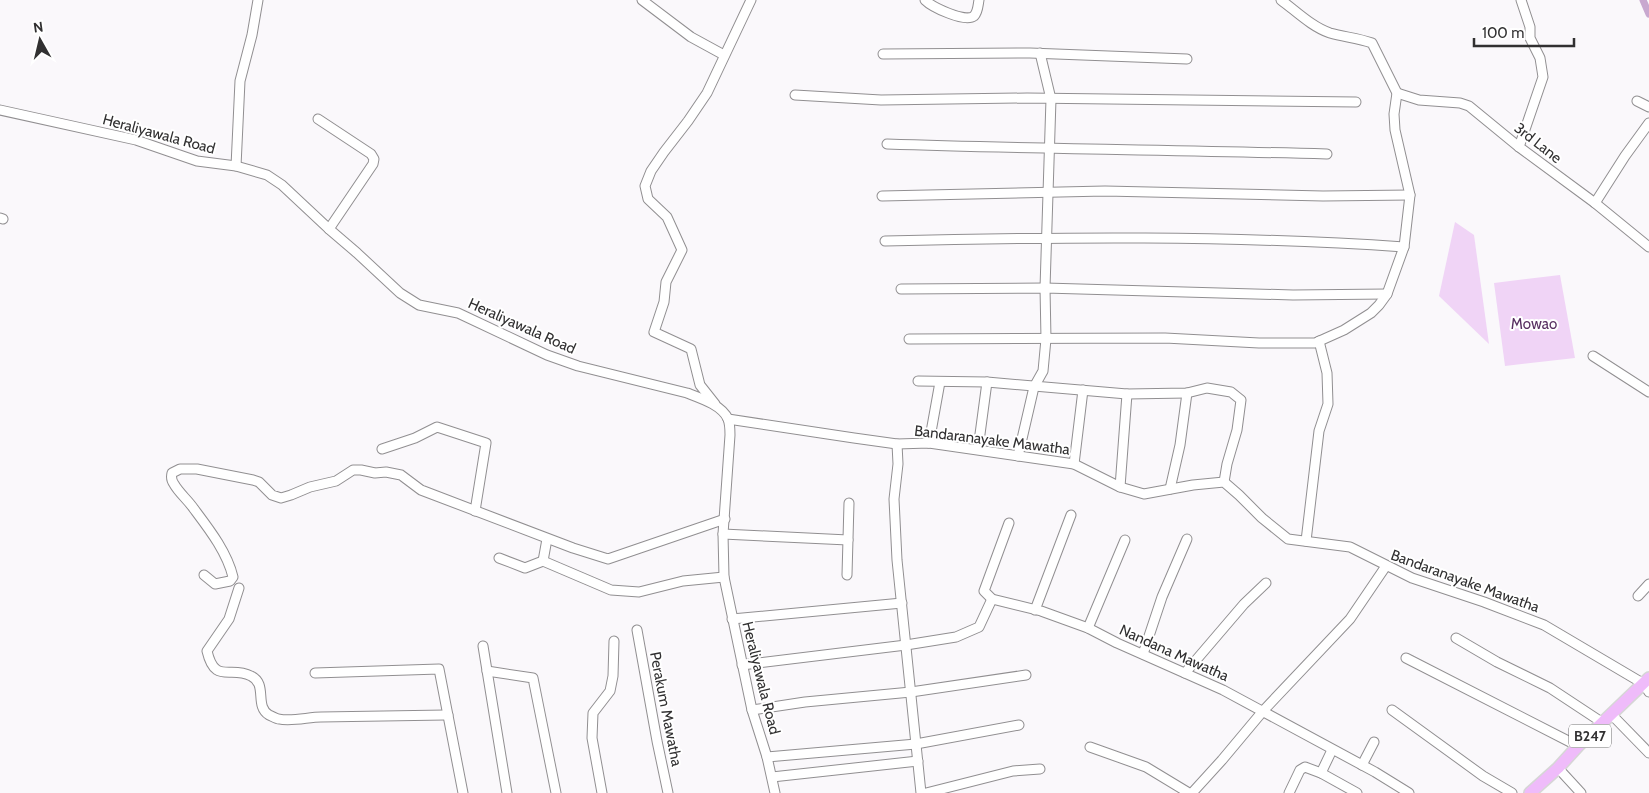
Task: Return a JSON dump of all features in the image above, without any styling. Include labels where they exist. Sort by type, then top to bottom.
[{"type":"main road","name":"B247","points":[[1530,793],[1558,768],[1611,714],[1647,684]]},
{"type":"street","points":[[236,166],[240,80],[252,36],[258,0]]},
{"type":"street","points":[[642,0],[691,37],[724,55]]},
{"type":"street","points":[[718,408],[700,385],[691,349],[654,332],[664,302],[666,282],[682,250],[667,217],[648,199],[645,186],[651,171],[707,92],[751,0]]},
{"type":"street","points":[[925,0],[930,5],[960,17],[968,18],[976,13],[979,0]]},
{"type":"street","points":[[910,339],[1165,338],[1259,343],[1315,343],[1344,330],[1371,313],[1386,294],[1404,247],[1409,217],[1410,195],[1395,130],[1394,114],[1397,93],[1372,43],[1330,33],[1319,28],[1281,0]]},
{"type":"street","points":[[1519,147],[1543,77],[1541,63],[1530,38],[1530,28],[1521,0]]},
{"type":"street","points":[[883,54],[1040,53],[1187,59]]},
{"type":"street","points":[[1018,456],[1034,387],[1043,371],[1046,339],[1051,99],[1040,53]]},
{"type":"street","name":"3rd Lane","points":[[1397,93],[1418,100],[1460,103],[1469,106],[1649,247]]},
{"type":"street","points":[[795,95],[881,100],[1027,98],[1356,102]]},
{"type":"street","points":[[1637,101],[1649,107]]},
{"type":"street","name":"Heraliyawala Road","points":[[0,110],[136,140],[197,161],[236,166],[275,179],[400,293],[419,305],[458,313],[538,351],[578,366],[669,388],[702,399],[718,408],[728,419],[730,435],[723,534],[724,577],[752,710],[767,757],[775,793]]},
{"type":"street","points":[[318,119],[370,154],[374,159],[373,164],[328,229]]},
{"type":"street","points":[[1595,203],[1649,123]]},
{"type":"street","points":[[887,144],[1327,154]]},
{"type":"street","points":[[882,196],[1048,192],[1410,195]]},
{"type":"street","points":[[884,240],[1047,237],[1320,241],[1404,247]]},
{"type":"street","points":[[901,289],[1046,288],[1293,295],[1386,294]]},
{"type":"street","points":[[1306,541],[1319,431],[1328,404],[1327,374],[1319,341]]},
{"type":"street","points":[[1593,356],[1649,392]]},
{"type":"street","points":[[918,381],[988,382],[1127,394],[1187,393],[1207,388],[1231,392],[1241,400],[1237,430],[1224,482]]},
{"type":"street","points":[[929,443],[940,382]]},
{"type":"street","points":[[978,449],[988,382]]},
{"type":"street","points":[[1074,464],[1083,390]]},
{"type":"street","points":[[1170,489],[1180,445],[1187,393]]},
{"type":"street","points":[[1120,487],[1127,394]]},
{"type":"street","name":"Bandaranayake Mawatha","points":[[728,419],[897,444],[929,443],[1074,464],[1120,487],[1144,494],[1224,482],[1262,518],[1288,539],[1350,547],[1412,578],[1484,602],[1544,625],[1647,684]]},
{"type":"street","points":[[382,448],[415,438],[437,427],[486,443],[475,511]]},
{"type":"street","points":[[897,444],[898,464],[894,499],[897,560],[921,793]]},
{"type":"street","points":[[204,575],[216,584],[230,581],[233,577],[230,563],[194,508],[174,485],[171,478],[172,473],[180,469],[197,469],[253,480],[259,482],[272,495],[281,498],[310,487],[336,481],[354,470],[402,475],[421,490],[547,539],[608,559],[724,519]]},
{"type":"street","points":[[847,575],[849,503]]},
{"type":"street","points":[[1035,610],[1072,515]]},
{"type":"street","points":[[742,665],[956,637],[979,627],[992,599],[984,591],[1009,523]]},
{"type":"street","points":[[723,534],[848,540]]},
{"type":"street","points":[[543,561],[547,539]]},
{"type":"street","points":[[1142,654],[1162,597],[1187,539]]},
{"type":"street","points":[[1088,628],[1125,540]]},
{"type":"street","points":[[499,558],[525,568],[543,561],[612,590],[639,592],[683,580],[724,577]]},
{"type":"street","points":[[1090,747],[1146,767],[1190,793],[1222,760],[1263,711],[1350,619],[1386,566]]},
{"type":"street","points":[[1185,673],[1244,604],[1266,583]]},
{"type":"street","points":[[1638,596],[1649,584]]},
{"type":"street","points":[[239,588],[229,619],[207,651],[210,664],[218,671],[244,673],[253,676],[261,688],[260,703],[266,714],[280,720],[318,717],[448,715]]},
{"type":"street","name":"Nandana Mawatha","points":[[992,599],[1035,610],[1088,628],[1185,673],[1263,711],[1409,793]]},
{"type":"street","points":[[732,619],[902,603]]},
{"type":"street","name":"Perakum Mawatha","points":[[637,630],[668,793]]},
{"type":"street","points":[[1456,638],[1497,662],[1550,688],[1602,723]]},
{"type":"street","points":[[602,793],[592,738],[593,713],[610,692],[613,676],[614,641]]},
{"type":"street","points":[[483,646],[507,793]]},
{"type":"street","points":[[1406,658],[1578,746]]},
{"type":"street","points":[[315,673],[439,669],[463,793]]},
{"type":"street","points":[[488,671],[533,678],[556,793]]},
{"type":"street","points":[[752,710],[806,702],[911,692],[1026,675]]},
{"type":"street","points":[[1392,710],[1484,776],[1512,793]]},
{"type":"street","points":[[1611,714],[1649,753]]},
{"type":"street","points":[[767,757],[916,744],[1019,725]]},
{"type":"street","points":[[1362,766],[1374,742]]},
{"type":"street","points":[[1321,773],[1332,750]]},
{"type":"street","points":[[772,777],[918,761]]},
{"type":"street","points":[[1289,793],[1300,770],[1305,767],[1321,773],[1356,793]]},
{"type":"street","points":[[1558,768],[1581,793]]},
{"type":"street","points":[[926,793],[1014,771],[1040,769]]},
{"type":"green space","points":[[1455,222],[1474,235],[1489,344],[1439,296]]},
{"type":"green space","name":"Mowao","points":[[1560,275],[1575,358],[1505,366],[1494,283]]},
{"type":"waterway","points":[[1643,0],[1649,14]]}]
